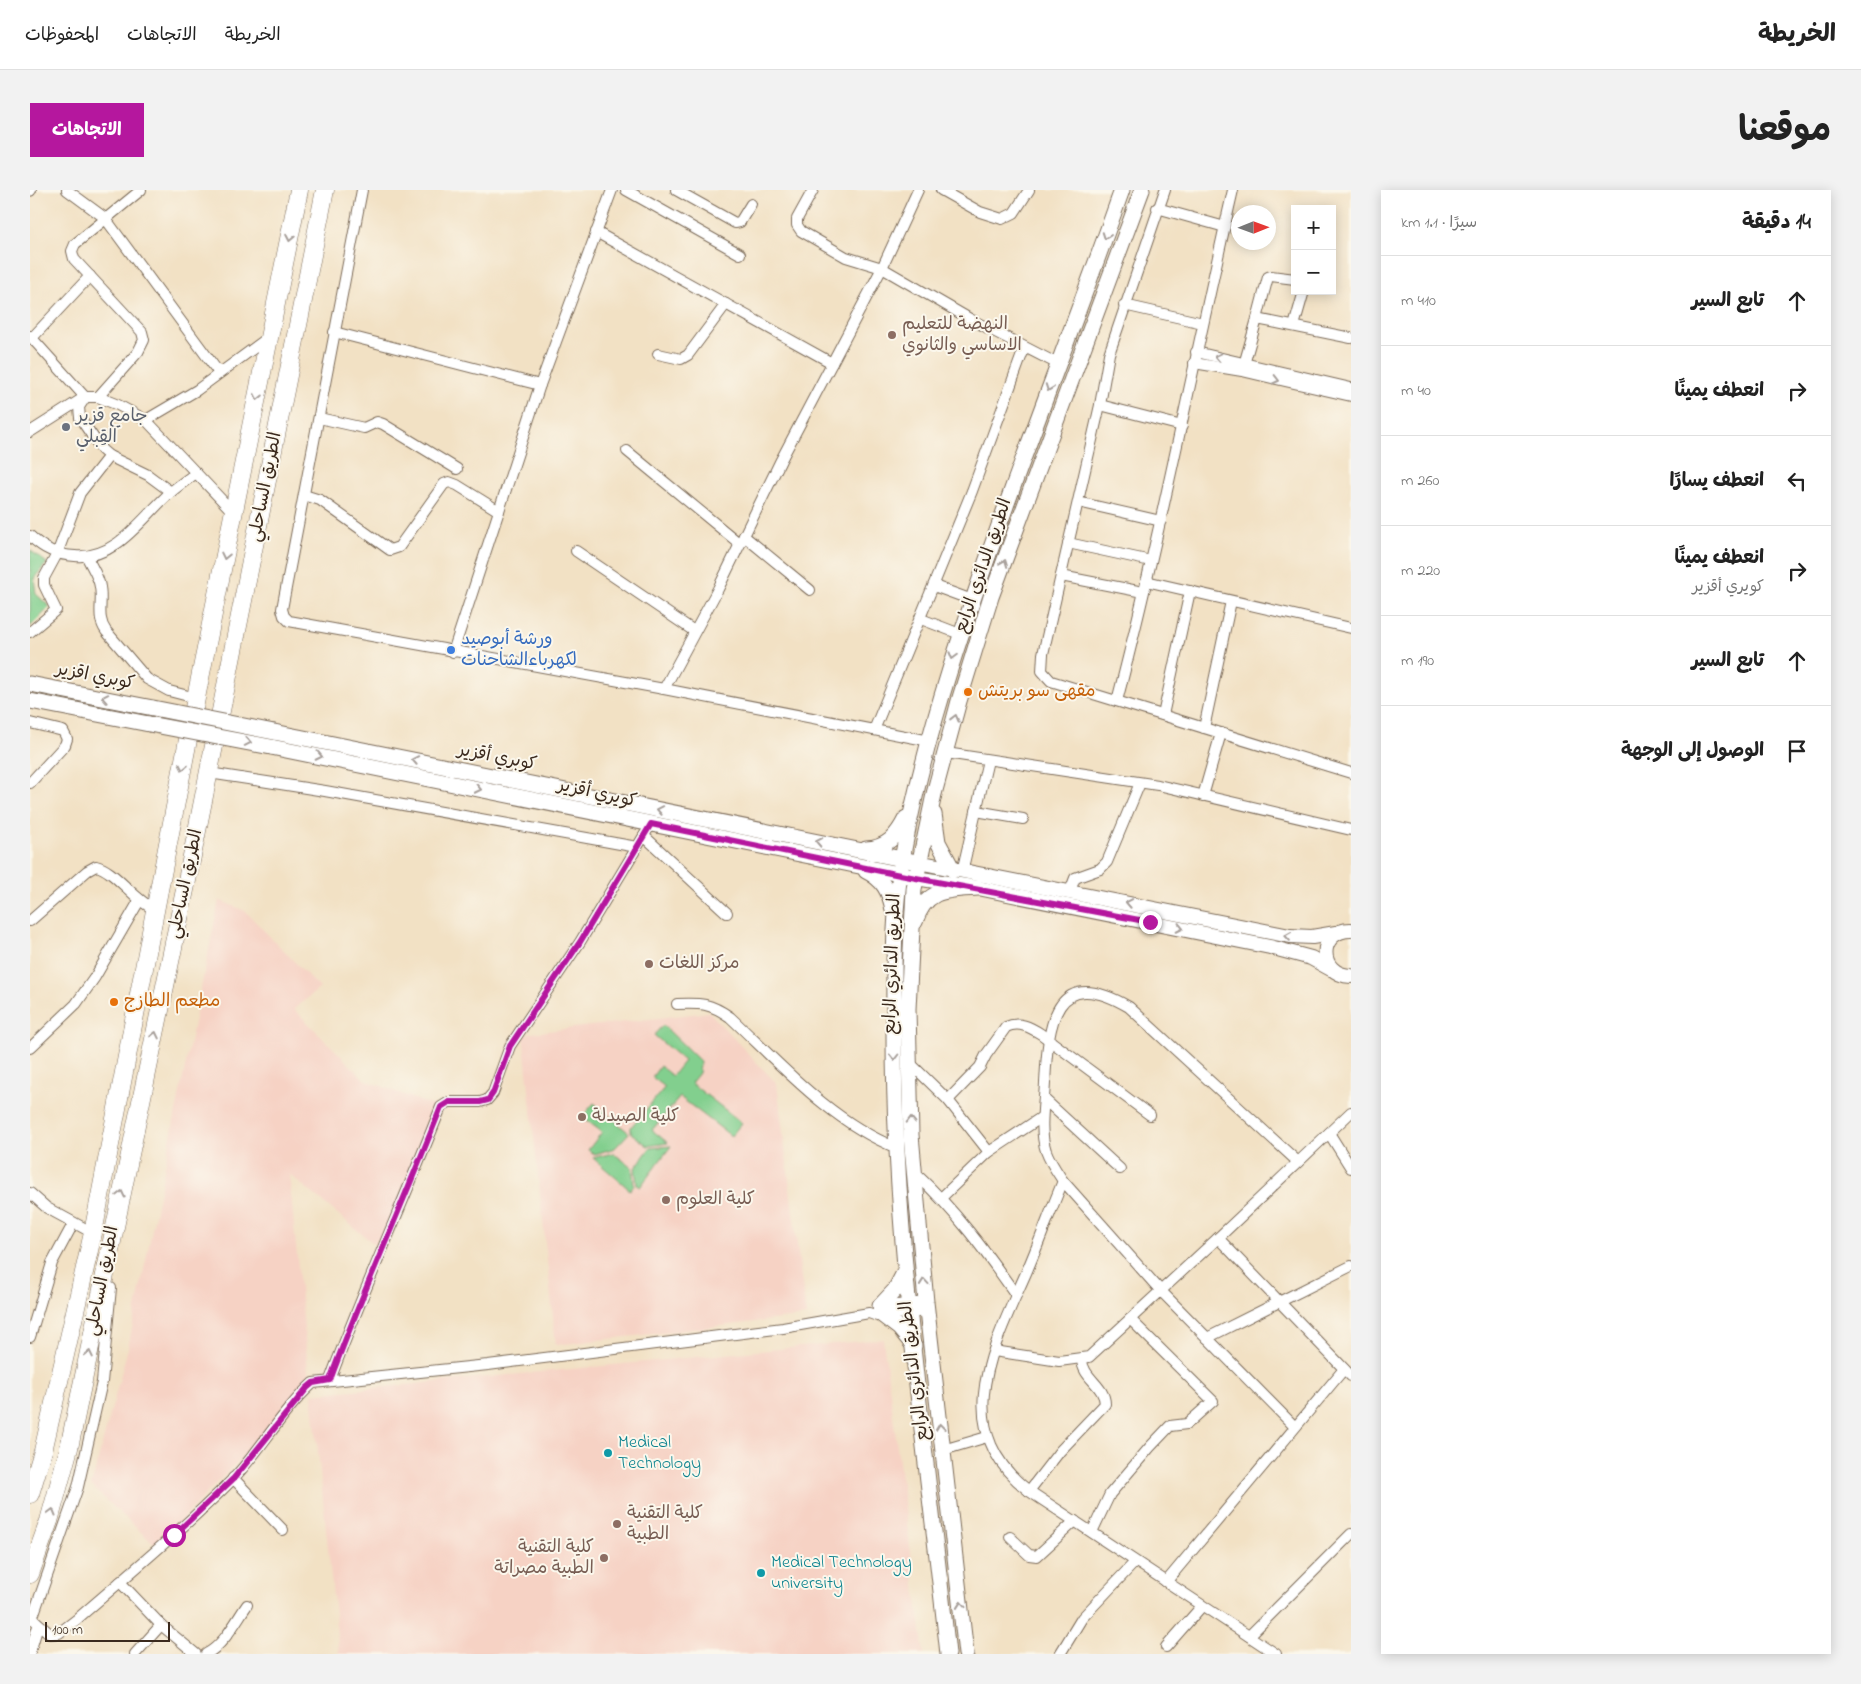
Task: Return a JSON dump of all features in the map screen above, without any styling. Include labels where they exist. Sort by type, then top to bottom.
[{"type":"highway","name":"الطريق الساحلي","points":[[30,1494],[43,1451],[93,1233],[196,698],[299,190]]},
{"type":"highway","name":"الطريق الساحلي","points":[[30,1574],[50,1521],[69,1448],[112,1234],[136,1132],[325,190]]},
{"type":"highway","points":[[30,1482],[43,1451]]},
{"type":"main road","name":"الطريق الدائري الرابع","points":[[948,1654],[905,1271],[897,1148],[894,1070],[896,925],[900,875],[902,859],[930,741],[960,634],[1122,190]]},
{"type":"main road","name":"الطريق الدائري الرابع","points":[[966,1654],[926,1307],[916,1174],[911,1135],[908,1009],[910,938],[916,878],[934,794],[959,701],[991,597],[1142,190]]},
{"type":"main road","name":"كوبري اقزير","points":[[30,684],[153,708],[272,739]]},
{"type":"main road","points":[[30,701],[148,724],[272,739]]},
{"type":"main road","name":"كويري أقزير","points":[[272,739],[648,830],[916,878]]},
{"type":"main road","name":"كوبري أقزير","points":[[272,739],[918,862]]},
{"type":"main road","points":[[934,794],[934,819],[938,842],[958,871]]},
{"type":"main road","points":[[848,848],[879,848],[888,843],[898,834],[916,799]]},
{"type":"main road","points":[[918,862],[1290,936],[1312,937],[1346,930]]},
{"type":"main road","points":[[846,864],[870,873],[882,882],[891,900],[896,925]]},
{"type":"main road","points":[[916,878],[978,888],[1294,952],[1331,969],[1349,980]]},
{"type":"main road","points":[[910,938],[922,905],[931,896],[943,891],[978,888]]},
{"type":"main road","points":[[1331,969],[1325,950],[1331,937],[1346,930]]},
{"type":"main road","points":[[905,1271],[895,1290],[877,1312],[899,1328],[914,1346]]},
{"type":"street","points":[[67,190],[105,218],[219,373]]},
{"type":"street","points":[[98,397],[138,352],[144,340],[142,332],[74,259],[72,251],[75,244],[140,190]]},
{"type":"street","points":[[362,190],[282,608],[284,616],[289,620],[453,652],[664,689],[930,741]]},
{"type":"street","points":[[453,652],[540,385],[612,190]]},
{"type":"street","points":[[626,190],[740,254]]},
{"type":"street","points":[[676,190],[734,223],[740,222],[751,204]]},
{"type":"street","points":[[813,190],[798,218],[797,225],[801,231],[846,257],[882,268],[1024,348],[1058,364]]},
{"type":"street","points":[[664,689],[882,268],[918,190]]},
{"type":"street","points":[[942,190],[980,212],[1002,218],[1014,212],[1029,190]]},
{"type":"street","points":[[1164,190],[1109,354],[1100,405],[1043,654],[1042,671],[1051,681],[1351,773]]},
{"type":"street","points":[[1117,701],[1161,521],[1196,352],[1233,190]]},
{"type":"street","points":[[1157,208],[1225,227]]},
{"type":"street","points":[[596,232],[832,363]]},
{"type":"street","points":[[85,397],[31,337],[90,276]]},
{"type":"street","points":[[1243,367],[1268,278],[1271,276],[1291,278]]},
{"type":"street","points":[[1294,326],[1303,295]]},
{"type":"street","points":[[658,354],[681,359],[688,355],[726,304]]},
{"type":"street","points":[[1124,305],[1203,323]]},
{"type":"street","points":[[1257,319],[1351,338]]},
{"type":"street","points":[[334,332],[540,385]]},
{"type":"street","points":[[146,420],[178,402],[270,337]]},
{"type":"street","points":[[874,730],[972,491],[1024,348]]},
{"type":"street","points":[[1196,352],[1243,367],[1351,396]]},
{"type":"street","points":[[1194,363],[1243,367],[1351,388]]},
{"type":"street","points":[[85,397],[79,407],[80,418],[93,440],[109,456],[148,475],[171,492]]},
{"type":"street","points":[[30,432],[85,397],[98,397],[146,420],[234,513]]},
{"type":"street","points":[[1100,405],[1182,426]]},
{"type":"street","points":[[319,418],[364,428],[377,422],[383,424],[457,469]]},
{"type":"street","points":[[627,451],[810,590]]},
{"type":"street","points":[[30,632],[56,610],[44,581],[57,554],[80,493],[109,456]]},
{"type":"street","points":[[30,536],[41,546],[57,554],[87,557],[98,553],[130,533],[171,492],[196,473]]},
{"type":"street","points":[[304,495],[320,500],[390,550],[399,548],[444,484],[449,482],[457,484],[499,511]]},
{"type":"street","points":[[1078,502],[1161,521]]},
{"type":"street","points":[[1068,543],[1151,561]]},
{"type":"street","points":[[576,551],[694,631]]},
{"type":"street","points":[[87,557],[100,587],[99,612],[102,625],[106,631],[148,679],[169,691],[196,698]]},
{"type":"street","points":[[1060,576],[1143,592]]},
{"type":"street","points":[[1146,581],[1351,628]]},
{"type":"street","points":[[934,586],[972,600]]},
{"type":"street","points":[[1163,715],[1190,591]]},
{"type":"street","points":[[1204,728],[1231,600]]},
{"type":"street","points":[[921,619],[960,634]]},
{"type":"street","points":[[30,723],[62,731],[67,739],[65,745],[30,783]]},
{"type":"street","points":[[1202,796],[1221,733]]},
{"type":"street","points":[[946,752],[1140,783],[1351,830]]},
{"type":"street","points":[[958,871],[976,811],[988,760]]},
{"type":"street","points":[[209,773],[325,791],[637,847]]},
{"type":"street","points":[[1070,891],[1075,878],[1100,869],[1107,862],[1140,783]]},
{"type":"street","points":[[976,811],[1023,819]]},
{"type":"street","points":[[330,1380],[360,1297],[388,1239],[441,1107],[449,1102],[480,1102],[488,1100],[493,1093],[510,1046],[580,942],[648,830],[727,913]]},
{"type":"street","points":[[30,921],[87,871],[96,866],[104,868],[139,901],[156,910]]},
{"type":"street","points":[[30,1048],[76,1004],[95,977],[139,901]]},
{"type":"street","points":[[1294,1426],[1160,1290],[1063,1181],[1046,1151],[1042,1117],[1048,1039],[1055,1012],[1062,1002],[1081,992],[1094,991],[1108,995],[1145,1021],[1298,1162]]},
{"type":"street","points":[[677,1004],[700,1003],[716,1007],[730,1017],[823,1102],[857,1128],[897,1148]]},
{"type":"street","points":[[948,1100],[980,1067],[1006,1026],[1013,1024],[1025,1025],[1048,1039],[1150,1115]]},
{"type":"street","points":[[910,1063],[948,1100],[989,1152]]},
{"type":"street","points":[[1044,1099],[1120,1169]]},
{"type":"street","points":[[994,1351],[1059,1361],[1089,1357],[1351,1112]]},
{"type":"street","points":[[941,1198],[989,1152],[1042,1117]]},
{"type":"street","points":[[1329,1133],[1351,1168]]},
{"type":"street","points":[[916,1174],[941,1198],[990,1258],[1016,1296]]},
{"type":"street","points":[[1063,1181],[987,1370],[982,1396],[987,1437],[1006,1470],[1029,1491],[1276,1654]]},
{"type":"street","points":[[30,1193],[47,1208],[73,1224],[93,1233]]},
{"type":"street","points":[[30,1337],[52,1264],[73,1224]]},
{"type":"street","points":[[30,1652],[34,1620],[78,1487],[102,1382],[106,1354],[106,1318],[114,1266],[112,1234]]},
{"type":"street","points":[[1166,1582],[1294,1426],[1347,1372],[1218,1238]]},
{"type":"street","points":[[1207,1338],[1282,1303],[1351,1266]]},
{"type":"street","points":[[34,1620],[50,1634],[59,1633],[120,1582],[234,1478],[313,1383],[488,1365],[783,1328],[877,1312],[926,1307]]},
{"type":"street","points":[[1092,1532],[1110,1494],[1150,1447],[1168,1428],[1187,1424],[1213,1401],[1130,1319]]},
{"type":"street","points":[[1029,1491],[1060,1451],[1105,1404],[1105,1397],[1100,1388],[1085,1373],[1082,1359]]},
{"type":"street","points":[[943,1450],[987,1437]]},
{"type":"street","points":[[234,1478],[283,1530]]},
{"type":"street","points":[[1010,1538],[1029,1555],[1038,1556],[1075,1522]]},
{"type":"street","points":[[1249,1636],[1351,1534]]},
{"type":"street","points":[[1060,1654],[1082,1618],[1135,1562]]},
{"type":"street","points":[[120,1582],[161,1625],[196,1654]]},
{"type":"street","points":[[206,1654],[212,1651],[230,1631],[247,1606]]},
{"type":"street","points":[[1166,1646],[1202,1606]]},
{"type":"street","points":[[135,1654],[161,1625]]},
{"type":"shaded area","points":[[219,900],[245,911],[320,988],[294,1009],[365,1080],[436,1107],[380,1249],[289,1174],[309,1380],[273,1425],[156,1546],[91,1486],[128,1348]]},
{"type":"shaded area","name":"كلية العلوم","points":[[709,1012],[777,1084],[806,1316],[556,1345],[523,1034]]},
{"type":"shaded area","name":"كلية التقنية الطبية","points":[[883,1339],[924,1654],[339,1654],[312,1394]]},
{"type":"green space","points":[[30,550],[47,563],[34,578],[36,594],[50,607],[30,627]]},
{"type":"green space","points":[[663,1025],[700,1061],[699,1073],[691,1083],[742,1123],[731,1136],[680,1097],[652,1130],[668,1143],[648,1146],[631,1133],[631,1127],[665,1087],[652,1077],[660,1066],[672,1076],[684,1061],[654,1035]]},
{"type":"green space","points":[[594,1103],[629,1133],[615,1148],[595,1154],[588,1150],[602,1132],[582,1117]]},
{"type":"green space","points":[[671,1146],[640,1187],[637,1185],[635,1168],[650,1148]]},
{"type":"green space","points":[[613,1153],[632,1167],[634,1185],[630,1190],[593,1158]]},
{"type":"place","name":"النهضة للتعليم الاساسي والثانوي","points":[[892,335]]},
{"type":"place","name":"جامع قزير القِبلي","points":[[66,427]]},
{"type":"place","name":"ورشة أبوصيد لكهرباءالشاحنات","points":[[451,650]]},
{"type":"place","name":"مقهى سو بريتش","points":[[968,692]]},
{"type":"place","name":"مركز اللغات","points":[[649,964]]},
{"type":"place","name":"مطعم الطازج","points":[[114,1002]]},
{"type":"place","name":"كلية الصيدلة","points":[[582,1117]]},
{"type":"place","name":"كلية العلوم","points":[[666,1200]]},
{"type":"place","name":"Medical Technology","points":[[608,1453]]},
{"type":"place","name":"كلية التقنية الطبية","points":[[617,1524]]},
{"type":"place","name":"كلية التقنية الطبية مصراتة","points":[[604,1558]]},
{"type":"place","name":"Medical Technology university","points":[[761,1573]]},
{"type":"route","points":[[174,1535],[234,1478],[307,1388],[313,1383],[330,1380],[360,1297],[388,1239],[441,1107],[449,1102],[480,1102],[488,1100],[493,1093],[510,1046],[580,942],[651,824],[900,875],[978,888],[1150,922]]}]
